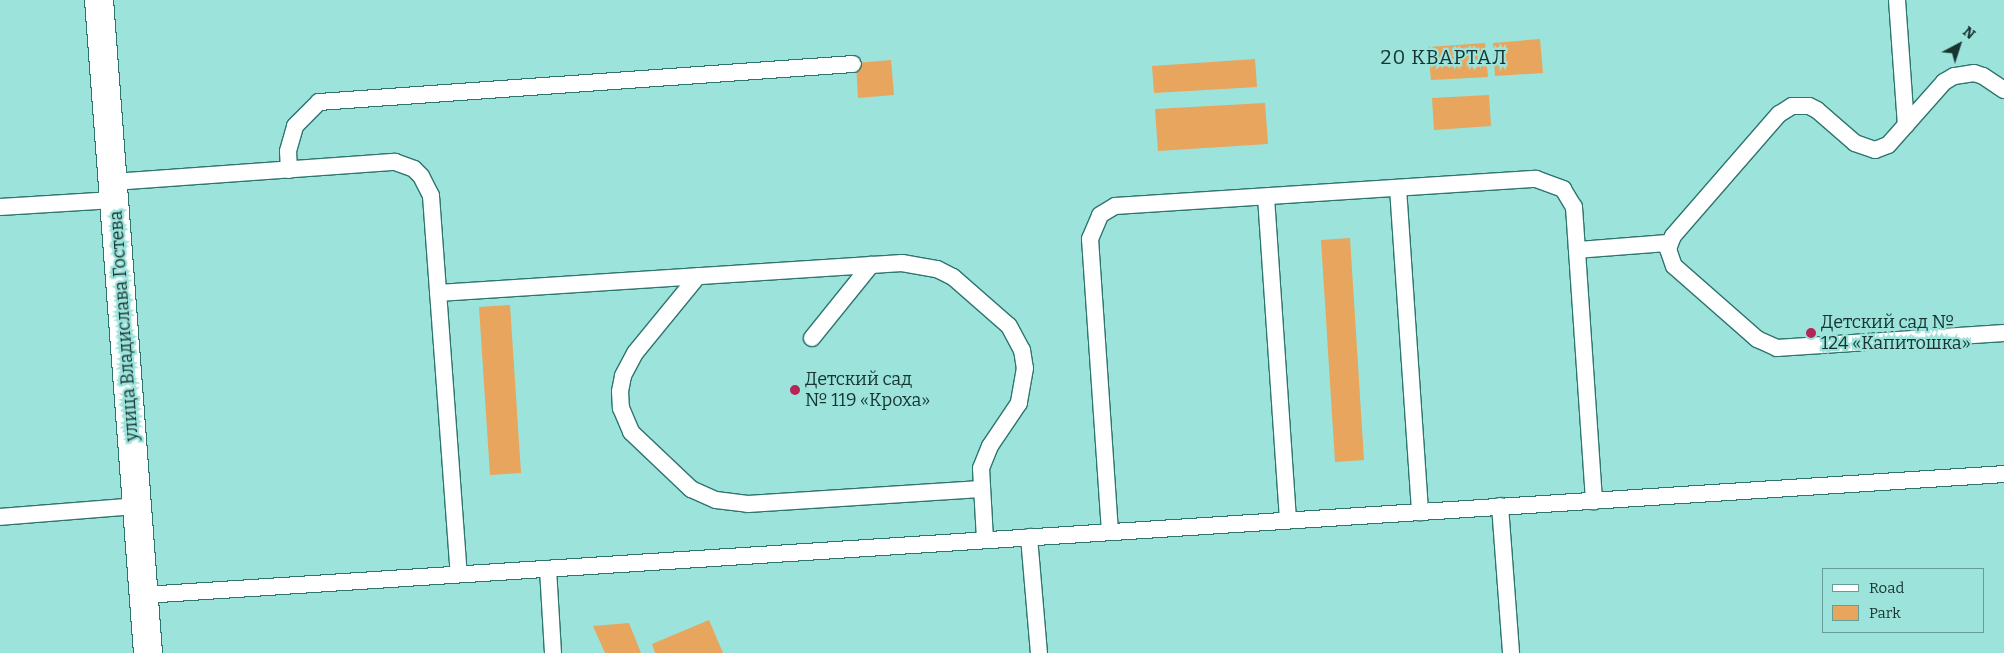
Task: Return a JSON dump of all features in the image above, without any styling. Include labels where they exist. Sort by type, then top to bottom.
[{"type":"main road","name":"улица Владислава Гостева","points":[[99,0],[148,653]]},
{"type":"lane","points":[[1897,0],[1906,125]]},
{"type":"lane","points":[[289,170],[288,151],[295,126],[319,102],[853,64]]},
{"type":"lane","points":[[2004,90],[1983,76],[1969,74],[1954,76],[1944,82],[1888,145],[1869,149],[1855,143],[1818,110],[1809,106],[1792,106],[1779,114],[1670,243],[1669,255],[1674,266],[1757,339],[1770,347],[1782,349],[2004,333]]},
{"type":"lane","points":[[0,207],[289,170],[395,162],[414,169],[427,184],[431,196],[459,574]]},
{"type":"lane","points":[[1110,532],[1090,239],[1093,226],[1100,215],[1115,206],[1545,180],[1563,189],[1574,207],[1594,500]]},
{"type":"lane","points":[[1398,188],[1420,512]]},
{"type":"lane","points":[[1266,197],[1288,520]]},
{"type":"lane","points":[[1577,250],[1670,243]]},
{"type":"lane","points":[[438,293],[871,265],[914,264],[937,269],[953,278],[1009,326],[1017,338],[1025,368],[1024,385],[1019,403],[984,458],[981,488],[985,540]]},
{"type":"lane","points":[[812,338],[871,265]]},
{"type":"lane","points":[[698,276],[635,354],[623,376],[620,391],[621,408],[631,432],[691,489],[716,500],[748,504],[981,488]]},
{"type":"lane","points":[[144,595],[2004,474]]},
{"type":"lane","points":[[0,517],[137,506]]},
{"type":"lane","points":[[1500,506],[1511,653]]},
{"type":"lane","points":[[1029,537],[1039,653]]},
{"type":"lane","points":[[548,569],[553,653]]},
{"type":"green space","points":[[1540,39],[1543,73],[1495,76],[1493,43]]},
{"type":"green space","points":[[1485,43],[1488,77],[1431,80],[1428,47]]},
{"type":"green space","points":[[1255,59],[1257,87],[1154,93],[1152,66]]},
{"type":"green space","points":[[891,60],[894,95],[858,98],[856,63]]},
{"type":"green space","points":[[1489,95],[1491,126],[1434,130],[1432,98]]},
{"type":"green space","points":[[1265,103],[1268,144],[1158,151],[1155,109]]},
{"type":"green space","points":[[1350,238],[1364,460],[1335,462],[1321,240]]},
{"type":"green space","points":[[510,305],[521,473],[490,475],[479,307]]},
{"type":"green space","points":[[709,620],[723,653],[655,653],[652,644]]},
{"type":"green space","points":[[629,623],[641,653],[605,653],[593,626]]},
{"type":"place","name":"Детский сад № 124 «Капитошка»","points":[[1811,333]]},
{"type":"place","name":"Детский сад № 119 «Кроха»","points":[[795,390]]},
{"type":"district","name":"20 КВАРТАЛ","points":[[1444,57]]}]
